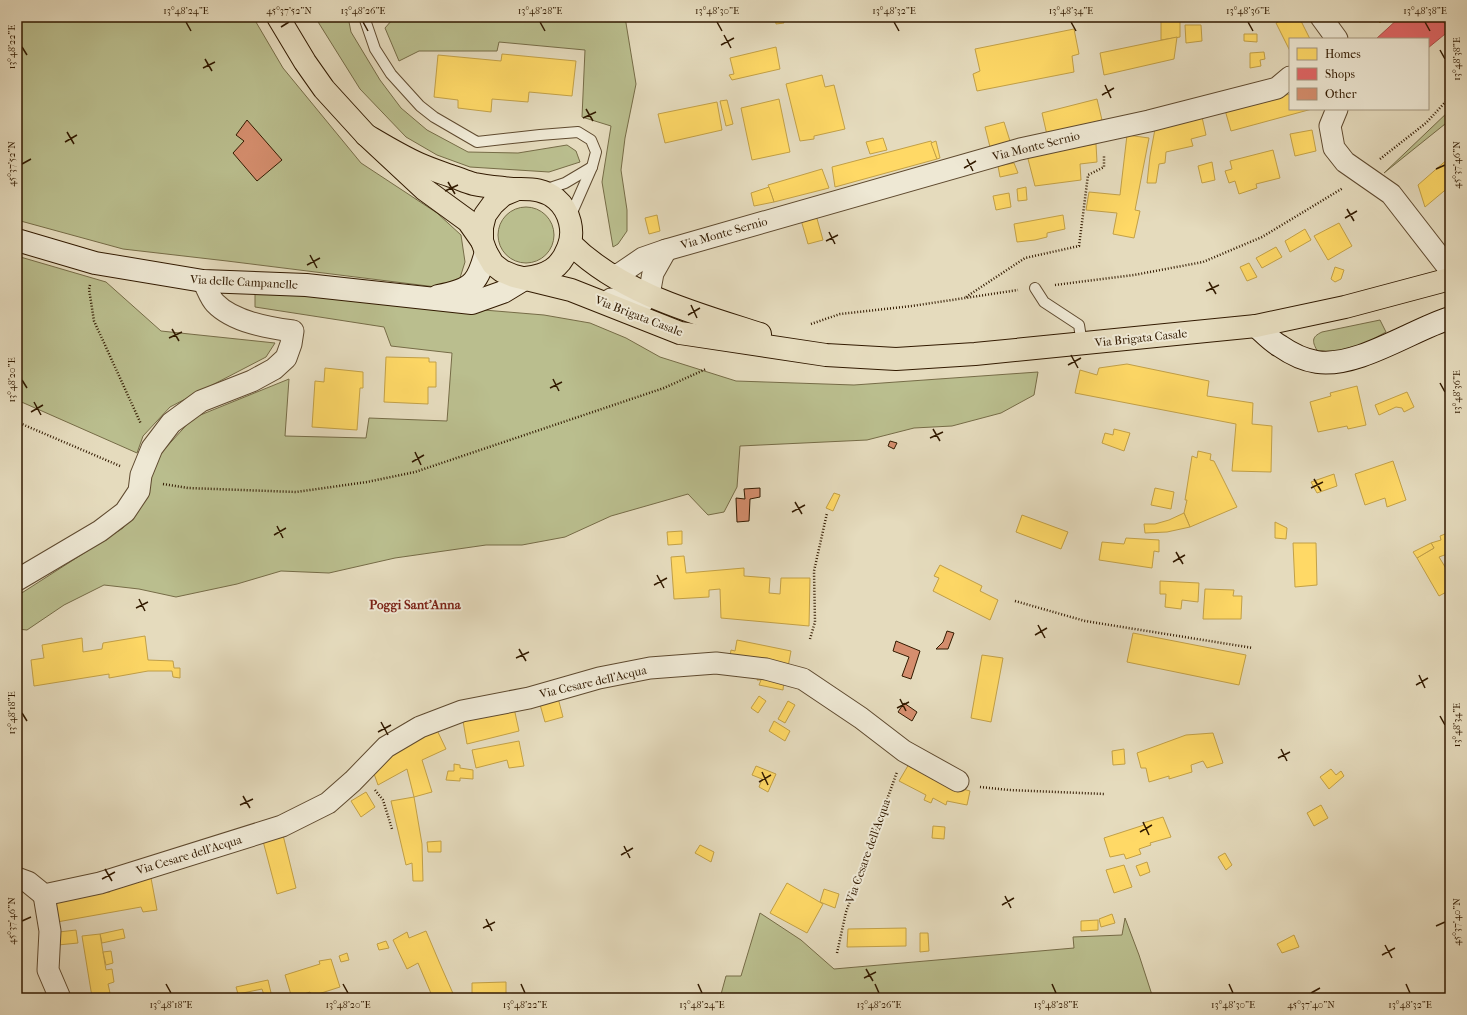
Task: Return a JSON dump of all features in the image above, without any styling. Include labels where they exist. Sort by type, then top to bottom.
[{"type":"main road","name":"Via Brigata Casale","points":[[278,17],[305,62],[324,89],[366,135],[424,189],[468,221],[493,264],[502,271],[514,276],[571,290],[680,333],[826,354],[896,359],[976,354],[1256,326],[1345,307],[1450,278]]},
{"type":"main road","name":"Via Brigata Casale","points":[[366,135],[419,164],[474,184],[515,190]]},
{"type":"main road","name":"Via Brigata Casale","points":[[484,247],[482,227],[485,215],[493,204],[503,195],[515,190],[529,188],[542,191],[555,198],[564,208],[569,220],[571,231],[570,243],[565,257],[554,268],[541,276],[526,278]]},
{"type":"main road","name":"Via Brigata Casale","points":[[570,243],[584,256],[614,276],[649,295],[700,316],[826,354]]},
{"type":"street","name":"Via Monte Sernio","points":[[614,276],[643,258],[666,250],[1020,149],[1156,119],[1277,88],[1289,79]]},
{"type":"street","points":[[1337,110],[1330,126],[1334,148],[1345,162],[1391,194],[1450,270]]},
{"type":"street","name":"Via delle Campanelle","points":[[17,240],[95,263],[203,282],[306,285],[472,303],[503,292],[526,278]]},
{"type":"street","name":"Via delle Campanelle","points":[[426,298],[456,293],[473,282],[480,270],[484,247]]},
{"type":"street","name":"Via Monte Sernio","points":[[649,295],[653,273],[666,250]]},
{"type":"street","points":[[526,278],[564,282],[596,293],[627,307],[641,304],[649,295]]},
{"type":"street","points":[[17,580],[100,531],[125,512],[138,491],[140,475],[152,448],[172,423],[201,401],[252,381],[274,369],[286,358],[292,344],[293,331],[271,328],[235,317],[215,303],[203,282]]},
{"type":"street","points":[[1256,326],[1279,346],[1297,355],[1316,362],[1334,362],[1360,356],[1450,318]]},
{"type":"street","name":"Via Cesare dell'Acqua","points":[[44,895],[100,883],[282,826],[328,803],[353,781],[386,747],[420,727],[462,711],[529,698],[599,678],[650,668],[716,663],[766,669],[803,680],[862,718],[904,751],[958,781]]},
{"type":"street","points":[[17,878],[28,882],[44,895],[50,931],[48,970],[60,998]]},
{"type":"lane","points":[[364,17],[375,49],[391,74],[420,106],[434,117],[477,142],[578,132],[591,140],[596,152],[592,167],[569,220]]},
{"type":"lane","points":[[542,191],[565,183],[592,167]]},
{"type":"lane","points":[[1035,288],[1044,302],[1079,325],[1082,344]]},
{"type":"path","points":[[811,324],[840,314],[912,306],[1134,275],[1203,262],[1262,237],[1338,192],[1426,123],[1450,98]]},
{"type":"path","points":[[964,298],[1025,258],[1079,246],[1088,176],[1104,167],[1104,130]]},
{"type":"path","points":[[95,263],[90,289],[94,321],[152,448]]},
{"type":"path","points":[[17,422],[164,484],[188,488],[296,492],[366,482],[415,472],[664,388],[706,369]]},
{"type":"path","points":[[810,639],[815,622],[814,571],[827,513]]},
{"type":"path","points":[[1015,600],[1085,621],[1253,648]]},
{"type":"path","name":"Via Cesare dell'Acqua","points":[[837,953],[846,912],[904,751]]},
{"type":"path","points":[[353,781],[364,782],[374,789],[383,800],[392,829]]},
{"type":"path","points":[[958,781],[980,787],[1009,790],[1104,794]]},
{"type":"green space","points":[[17,17],[253,17],[283,68],[361,163],[437,213],[461,235],[465,262],[459,281],[436,287],[123,249],[17,220]]},
{"type":"green space","points":[[315,17],[348,17],[351,32],[380,80],[401,108],[427,130],[468,152],[518,153],[567,145],[576,151],[580,162],[549,172],[470,167],[437,155],[406,137],[360,89]]},
{"type":"green space","points":[[475,17],[625,17],[636,84],[625,138],[621,170],[627,210],[627,231],[618,244],[613,247],[602,182],[611,126],[582,117],[585,50],[499,42],[497,51],[419,51],[399,61],[385,28],[392,20]]},
{"type":"green space","points":[[1450,110],[1450,120],[1384,173]]},
{"type":"green space","points":[[520,207],[532,207],[542,211],[550,219],[554,229],[554,241],[550,251],[542,259],[532,263],[520,263],[510,259],[502,251],[498,241],[498,229],[502,219],[510,211]]},
{"type":"green space","points":[[17,256],[106,282],[161,331],[275,343],[266,357],[170,407],[143,436],[137,453],[17,400]]},
{"type":"green space","points":[[255,291],[544,315],[590,323],[626,338],[660,357],[736,381],[854,385],[1038,372],[1034,395],[1001,413],[952,426],[914,428],[867,440],[740,446],[737,487],[724,512],[708,515],[688,494],[611,516],[565,537],[522,545],[486,545],[395,558],[329,573],[281,571],[237,584],[176,597],[139,589],[104,585],[64,605],[27,630],[17,629],[17,596],[123,528],[144,495],[160,454],[193,418],[289,379],[285,436],[366,438],[369,418],[447,421],[452,353],[391,346],[384,327],[255,307]]},
{"type":"green space","points":[[1380,320],[1386,332],[1364,344],[1341,352],[1318,352],[1314,343],[1314,338],[1322,332]]},
{"type":"green space","points":[[760,913],[801,940],[834,969],[1074,948],[1073,937],[1122,935],[1125,918],[1153,998],[720,998],[726,976],[741,976]]},
{"type":"building: Homes","points":[[775,17],[783,17],[784,23],[776,24]]},
{"type":"building: Homes","points":[[1161,17],[1180,17],[1180,37],[1161,40]]},
{"type":"building: Homes","points":[[1287,17],[1299,17],[1310,38],[1289,38],[1289,49],[1276,23]]},
{"type":"building: Homes","points":[[1328,17],[1344,17],[1335,24]]},
{"type":"building: Homes","points":[[1375,17],[1386,17],[1380,23]]},
{"type":"building: Homes","points":[[1185,25],[1201,25],[1202,41],[1186,43]]},
{"type":"building: Homes","points":[[1074,29],[1079,54],[1072,56],[1074,72],[977,91],[973,74],[980,71],[975,49]]},
{"type":"building: Homes","points":[[1244,34],[1257,34],[1257,42],[1244,41]]},
{"type":"building: Homes","points":[[1177,37],[1174,59],[1104,75],[1100,53]]},
{"type":"building: Homes","points":[[776,47],[780,69],[732,80],[729,75],[734,74],[730,58]]},
{"type":"building: Homes","points":[[1264,52],[1265,59],[1260,60],[1261,66],[1250,68],[1250,53]]},
{"type":"building: Homes","points":[[502,54],[576,61],[572,96],[529,92],[528,102],[492,99],[491,112],[458,108],[458,100],[434,97],[438,55],[501,61]]},
{"type":"building: Homes","points":[[822,75],[825,87],[834,85],[845,129],[814,136],[814,139],[800,141],[786,84]]},
{"type":"building: Homes","points":[[1289,94],[1289,110],[1308,110],[1231,131],[1225,110]]},
{"type":"building: Homes","points":[[779,99],[790,152],[752,160],[741,108]]},
{"type":"building: Homes","points":[[1097,99],[1102,120],[1047,135],[1042,113]]},
{"type":"building: Homes","points":[[727,100],[733,124],[726,126],[720,101]]},
{"type":"building: Homes","points":[[717,102],[722,130],[665,143],[658,114]]},
{"type":"building: Homes","points":[[1202,117],[1206,135],[1191,139],[1193,146],[1166,152],[1165,163],[1159,164],[1156,183],[1147,183],[1155,129]]},
{"type":"building: Homes","points":[[1004,122],[1010,141],[990,147],[985,127]]},
{"type":"building: Homes","points":[[1312,130],[1316,151],[1295,156],[1290,134]]},
{"type":"building: Homes","points":[[1127,135],[1149,138],[1135,210],[1140,211],[1134,238],[1113,234],[1117,213],[1086,210],[1089,192],[1120,195]]},
{"type":"building: Homes","points":[[883,138],[887,150],[870,154],[866,142]]},
{"type":"building: Homes","points":[[931,141],[937,159],[835,187],[832,167]]},
{"type":"building: Homes","points":[[936,141],[940,158],[937,159],[931,143]]},
{"type":"building: Homes","points":[[1096,144],[1097,162],[1080,164],[1081,180],[1035,186],[1027,155]]},
{"type":"building: Homes","points":[[1273,150],[1280,178],[1256,184],[1257,188],[1239,194],[1235,181],[1229,183],[1225,171],[1232,169],[1230,161]]},
{"type":"building: Homes","points":[[1450,157],[1450,186],[1425,207],[1418,185]]},
{"type":"building: Homes","points":[[1212,162],[1215,180],[1202,183],[1198,166]]},
{"type":"building: Homes","points":[[1014,163],[1018,173],[1000,177],[998,166]]},
{"type":"building: Homes","points":[[822,169],[829,188],[774,202],[768,185]]},
{"type":"building: Homes","points":[[769,187],[774,202],[754,206],[751,193]]},
{"type":"building: Homes","points":[[1026,187],[1027,200],[1018,201],[1017,189]]},
{"type":"building: Homes","points":[[1009,193],[1011,207],[996,210],[993,196]]},
{"type":"building: Homes","points":[[657,215],[660,231],[649,234],[645,218]]},
{"type":"building: Homes","points":[[816,215],[823,240],[808,244],[801,220]]},
{"type":"building: Homes","points":[[1063,215],[1065,229],[1047,233],[1047,237],[1017,242],[1014,224]]},
{"type":"building: Homes","points":[[1339,223],[1352,246],[1328,260],[1314,236]]},
{"type":"building: Homes","points":[[1305,229],[1311,240],[1290,252],[1285,241]]},
{"type":"building: Homes","points":[[1276,247],[1282,257],[1262,268],[1256,258]]},
{"type":"building: Homes","points":[[1249,263],[1257,277],[1247,281],[1240,267]]},
{"type":"building: Homes","points":[[1335,267],[1344,270],[1341,279],[1335,282],[1331,279]]},
{"type":"building: Homes","points":[[386,357],[429,358],[429,362],[436,362],[436,387],[428,387],[428,404],[384,402]]},
{"type":"building: Homes","points":[[1127,364],[1209,381],[1207,396],[1253,403],[1252,424],[1272,426],[1271,472],[1232,471],[1236,424],[1075,393],[1080,370],[1097,375],[1099,368]]},
{"type":"building: Homes","points":[[325,368],[363,372],[363,388],[360,388],[357,430],[312,427],[315,381],[324,382]]},
{"type":"building: Homes","points":[[1357,386],[1366,425],[1348,429],[1347,426],[1318,432],[1310,402],[1331,396],[1330,393]]},
{"type":"building: Homes","points":[[1407,392],[1414,407],[1404,412],[1402,408],[1396,407],[1379,415],[1375,405]]},
{"type":"building: Homes","points":[[1114,429],[1130,433],[1124,451],[1102,443],[1105,433],[1113,435]]},
{"type":"building: Homes","points":[[1198,451],[1211,454],[1210,460],[1214,461],[1237,507],[1190,527],[1184,513],[1187,500],[1185,500],[1192,456],[1197,458]]},
{"type":"building: Homes","points":[[1393,461],[1406,500],[1387,507],[1385,498],[1365,505],[1355,474]]},
{"type":"building: Homes","points":[[1334,474],[1337,486],[1317,493],[1311,482]]},
{"type":"building: Homes","points":[[1155,488],[1174,492],[1171,509],[1151,505]]},
{"type":"building: Homes","points":[[834,493],[840,495],[833,511],[826,508]]},
{"type":"building: Homes","points":[[1184,513],[1190,527],[1167,532],[1145,533],[1144,524],[1155,524],[1169,520]]},
{"type":"building: Homes","points":[[1022,515],[1068,532],[1061,549],[1016,532]]},
{"type":"building: Homes","points":[[1275,522],[1287,528],[1286,539],[1275,538]]},
{"type":"building: Homes","points":[[682,531],[682,544],[668,545],[667,532]]},
{"type":"building: Homes","points":[[1450,532],[1450,553],[1439,557],[1450,575],[1450,590],[1439,596],[1417,558],[1434,548],[1431,543],[1441,540],[1440,536]]},
{"type":"building: Homes","points":[[1126,538],[1159,540],[1159,552],[1154,551],[1152,568],[1099,560],[1102,542],[1124,544]]},
{"type":"building: Homes","points":[[1293,543],[1316,543],[1317,585],[1295,587]]},
{"type":"building: Homes","points":[[1431,543],[1434,548],[1417,558],[1413,552]]},
{"type":"building: Homes","points":[[684,556],[686,573],[744,568],[744,576],[770,578],[769,593],[780,594],[781,578],[810,578],[809,626],[721,618],[720,589],[709,590],[709,597],[674,599],[671,557]]},
{"type":"building: Homes","points":[[940,565],[982,586],[980,591],[998,600],[990,620],[933,591],[939,578],[934,576]]},
{"type":"building: Homes","points":[[1160,581],[1199,583],[1198,602],[1182,600],[1181,609],[1165,607],[1166,594],[1160,594]]},
{"type":"building: Homes","points":[[1205,589],[1234,590],[1233,596],[1242,596],[1241,619],[1203,619]]},
{"type":"building: Homes","points":[[1133,633],[1246,655],[1239,685],[1127,662]]},
{"type":"building: Homes","points":[[145,636],[148,660],[173,661],[174,668],[180,668],[180,678],[173,677],[172,671],[148,671],[109,678],[109,674],[34,686],[31,660],[44,658],[42,645],[82,638],[83,652],[102,649],[103,643]]},
{"type":"building: Homes","points":[[737,640],[791,651],[788,667],[730,656],[731,650],[735,651]]},
{"type":"building: Homes","points":[[982,655],[1003,658],[991,722],[971,718]]},
{"type":"building: Homes","points":[[759,674],[784,680],[783,690],[759,685],[761,680],[757,680]]},
{"type":"building: Homes","points":[[759,696],[766,701],[758,713],[751,708]]},
{"type":"building: Homes","points":[[558,698],[563,717],[545,722],[539,701]]},
{"type":"building: Homes","points":[[788,701],[795,705],[785,723],[778,719]]},
{"type":"building: Homes","points":[[514,708],[519,731],[467,744],[463,721]]},
{"type":"building: Homes","points":[[774,721],[790,731],[785,741],[769,731]]},
{"type":"building: Homes","points":[[436,728],[446,749],[422,760],[432,792],[414,797],[407,769],[378,785],[372,768]]},
{"type":"building: Homes","points":[[1213,733],[1223,763],[1207,768],[1203,761],[1191,765],[1192,772],[1169,779],[1169,776],[1149,782],[1146,768],[1141,768],[1137,753],[1186,735]]},
{"type":"building: Homes","points":[[519,741],[524,766],[509,768],[507,760],[476,768],[472,750]]},
{"type":"building: Homes","points":[[1124,749],[1125,764],[1113,765],[1112,751]]},
{"type":"building: Homes","points":[[454,764],[460,765],[460,768],[473,770],[473,779],[460,778],[460,781],[446,780],[448,771],[454,771]]},
{"type":"building: Homes","points":[[909,764],[956,787],[970,791],[967,805],[947,801],[946,805],[933,798],[931,803],[924,800],[926,795],[899,781]]},
{"type":"building: Homes","points":[[756,766],[776,774],[768,792],[759,787],[762,779],[752,775]]},
{"type":"building: Homes","points":[[1331,769],[1336,775],[1341,771],[1344,776],[1329,789],[1320,777]]},
{"type":"building: Homes","points":[[366,792],[375,807],[361,817],[351,801]]},
{"type":"building: Homes","points":[[414,797],[422,844],[423,881],[413,881],[412,863],[406,865],[391,801]]},
{"type":"building: Homes","points":[[1321,805],[1328,818],[1314,826],[1307,813]]},
{"type":"building: Homes","points":[[1163,817],[1171,837],[1150,843],[1151,845],[1139,849],[1141,854],[1126,859],[1124,854],[1110,857],[1104,838]]},
{"type":"building: Homes","points":[[933,826],[945,827],[944,839],[932,838]]},
{"type":"building: Homes","points":[[283,835],[296,888],[277,894],[263,841]]},
{"type":"building: Homes","points":[[441,841],[441,852],[428,852],[427,842]]},
{"type":"building: Homes","points":[[700,845],[714,852],[711,862],[695,853]]},
{"type":"building: Homes","points":[[1225,853],[1232,865],[1226,870],[1218,857]]},
{"type":"building: Homes","points":[[1147,862],[1150,872],[1140,876],[1136,866]]},
{"type":"building: Homes","points":[[1124,865],[1132,887],[1114,893],[1106,870]]},
{"type":"building: Homes","points":[[151,878],[157,910],[143,912],[141,907],[57,922],[55,900],[110,892],[110,886]]},
{"type":"building: Homes","points":[[787,883],[823,904],[807,933],[770,913]]},
{"type":"building: Homes","points":[[824,889],[839,894],[835,908],[820,902]]},
{"type":"building: Homes","points":[[1112,914],[1115,923],[1101,927],[1099,919]]},
{"type":"building: Homes","points":[[1098,920],[1098,930],[1081,931],[1081,921]]},
{"type":"building: Homes","points":[[906,928],[906,946],[847,947],[848,929]]},
{"type":"building: Homes","points":[[123,929],[125,938],[102,943],[100,934]]},
{"type":"building: Homes","points":[[76,930],[78,943],[58,945],[59,932]]},
{"type":"building: Homes","points":[[426,931],[455,998],[433,998],[418,963],[407,969],[393,940],[407,932],[409,938]]},
{"type":"building: Homes","points":[[920,933],[928,933],[929,951],[920,952]]},
{"type":"building: Homes","points":[[100,934],[106,970],[112,969],[114,982],[108,984],[110,993],[92,997],[82,936]]},
{"type":"building: Homes","points":[[1294,935],[1299,947],[1282,953],[1277,944]]},
{"type":"building: Homes","points":[[386,941],[389,948],[379,950],[377,944]]},
{"type":"building: Homes","points":[[111,951],[113,963],[106,965],[103,952]]},
{"type":"building: Homes","points":[[347,953],[349,960],[341,962],[339,956]]},
{"type":"building: Homes","points":[[331,959],[340,987],[312,996],[310,992],[292,998],[285,975],[320,964],[319,961]]},
{"type":"building: Homes","points":[[268,980],[272,997],[265,998],[262,989],[238,994],[236,987]]},
{"type":"building: Homes","points":[[506,982],[506,998],[472,998],[472,983]]},
{"type":"building: Shops","points":[[1400,17],[1439,17],[1450,30],[1429,47],[1429,38],[1377,38]]},
{"type":"building: Other","points":[[247,120],[282,160],[257,181],[233,153],[244,141],[236,135]]},
{"type":"building: Other","points":[[890,441],[897,443],[894,449],[888,446]]},
{"type":"building: Other","points":[[760,488],[760,497],[750,499],[749,521],[737,522],[736,498],[745,499],[744,489]]},
{"type":"building: Other","points":[[947,631],[954,633],[948,649],[936,649],[943,642]]},
{"type":"building: Other","points":[[896,641],[920,651],[911,679],[902,676],[909,657],[893,651]]},
{"type":"building: Other","points":[[904,703],[917,712],[912,721],[898,712]]},
{"type":"district","name":"Poggi Sant'Anna","points":[[415,604]]}]
